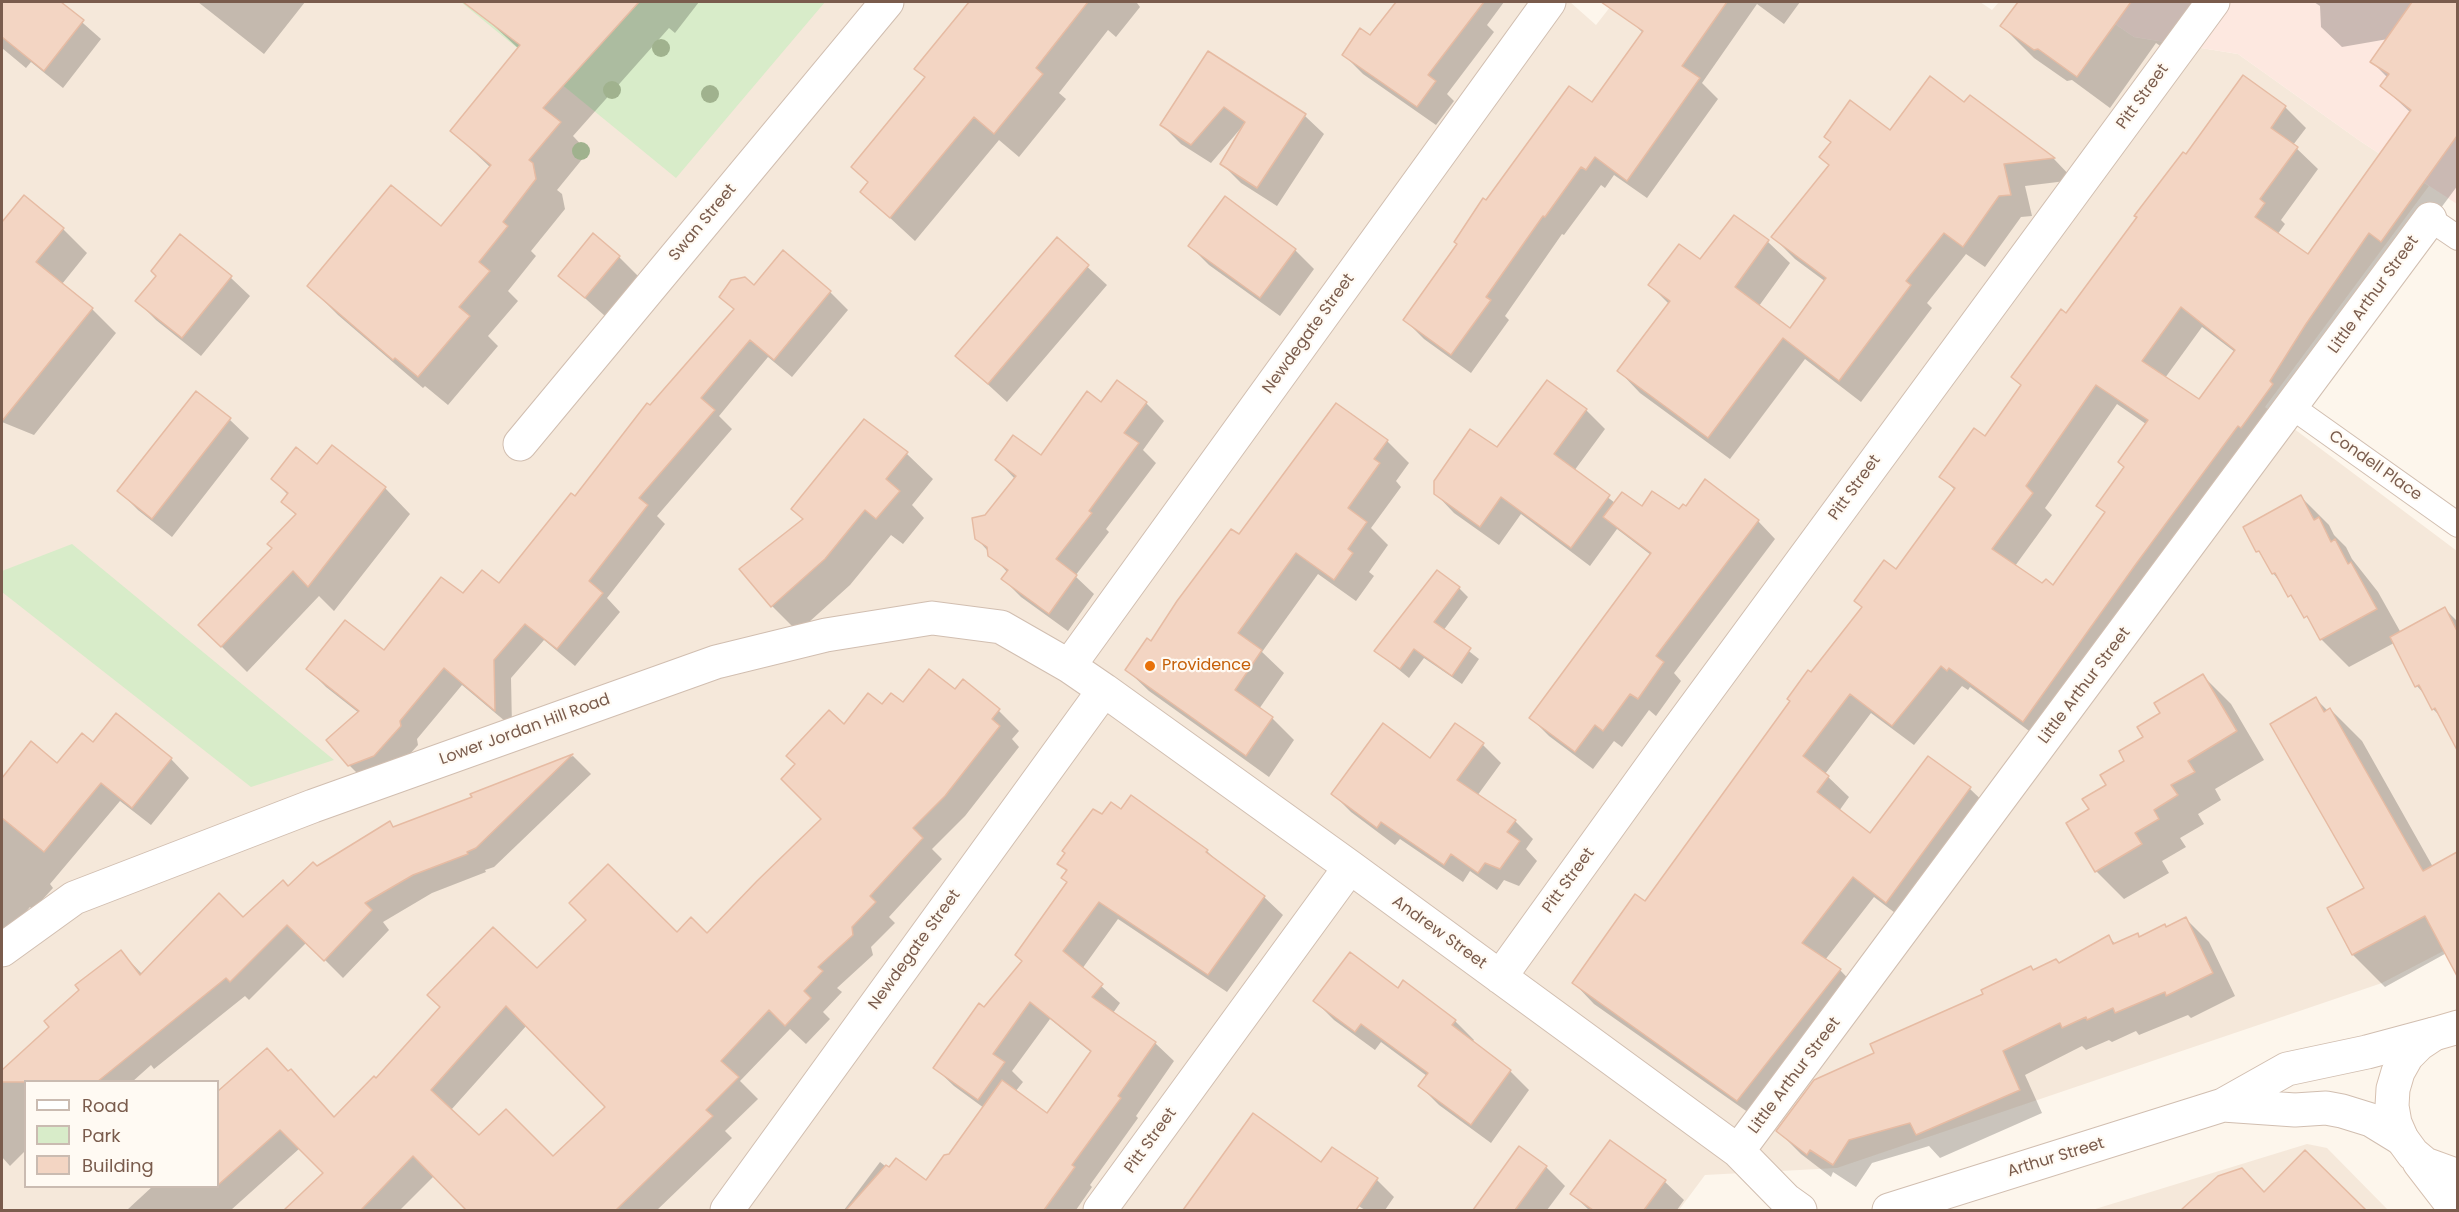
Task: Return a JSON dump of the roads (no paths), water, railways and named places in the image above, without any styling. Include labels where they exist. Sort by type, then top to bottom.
[{"type":"street","name":"Swan Street","points":[[520,444],[887,2]]},
{"type":"street","name":"Newdegate Street","points":[[1069,666],[1549,2]]},
{"type":"street","name":"Pitt Street","points":[[1500,977],[1672,738],[2213,2]]},
{"type":"street","name":"Little Arthur Street","points":[[1738,1151],[2430,219]]},
{"type":"street","name":"Lower Jordan Hill Road","points":[[2,950],[74,898],[313,806],[716,662],[826,635],[932,618],[1001,627],[1069,666]]},
{"type":"street","name":"Andrew Street","points":[[1069,666],[1350,867],[1738,1151],[1786,1200],[1800,1210]]},
{"type":"street","name":"Newdegate Street","points":[[727,1210],[1104,690]]},
{"type":"street","name":"Pitt Street","points":[[1100,1210],[1350,867]]},
{"type":"street","name":"Arthur Street","points":[[1889,1210],[2223,1106],[2287,1069],[2378,1050],[2449,1029]]},
{"type":"street","points":[[2449,1029],[2420,1044],[2407,1056],[2398,1072],[2392,1106],[2407,1147],[2456,1210]]},
{"type":"street","name":"Arthur Street","points":[[2223,1106],[2295,1110],[2326,1108],[2342,1111],[2371,1120],[2407,1147],[2425,1164],[2457,1176]]},
{"type":"lane","points":[[2430,219],[2457,237]]},
{"type":"lane","name":"Condell Place","points":[[2292,407],[2457,525]]},
{"type":"place","name":"Providence","points":[[1150,666]]}]
